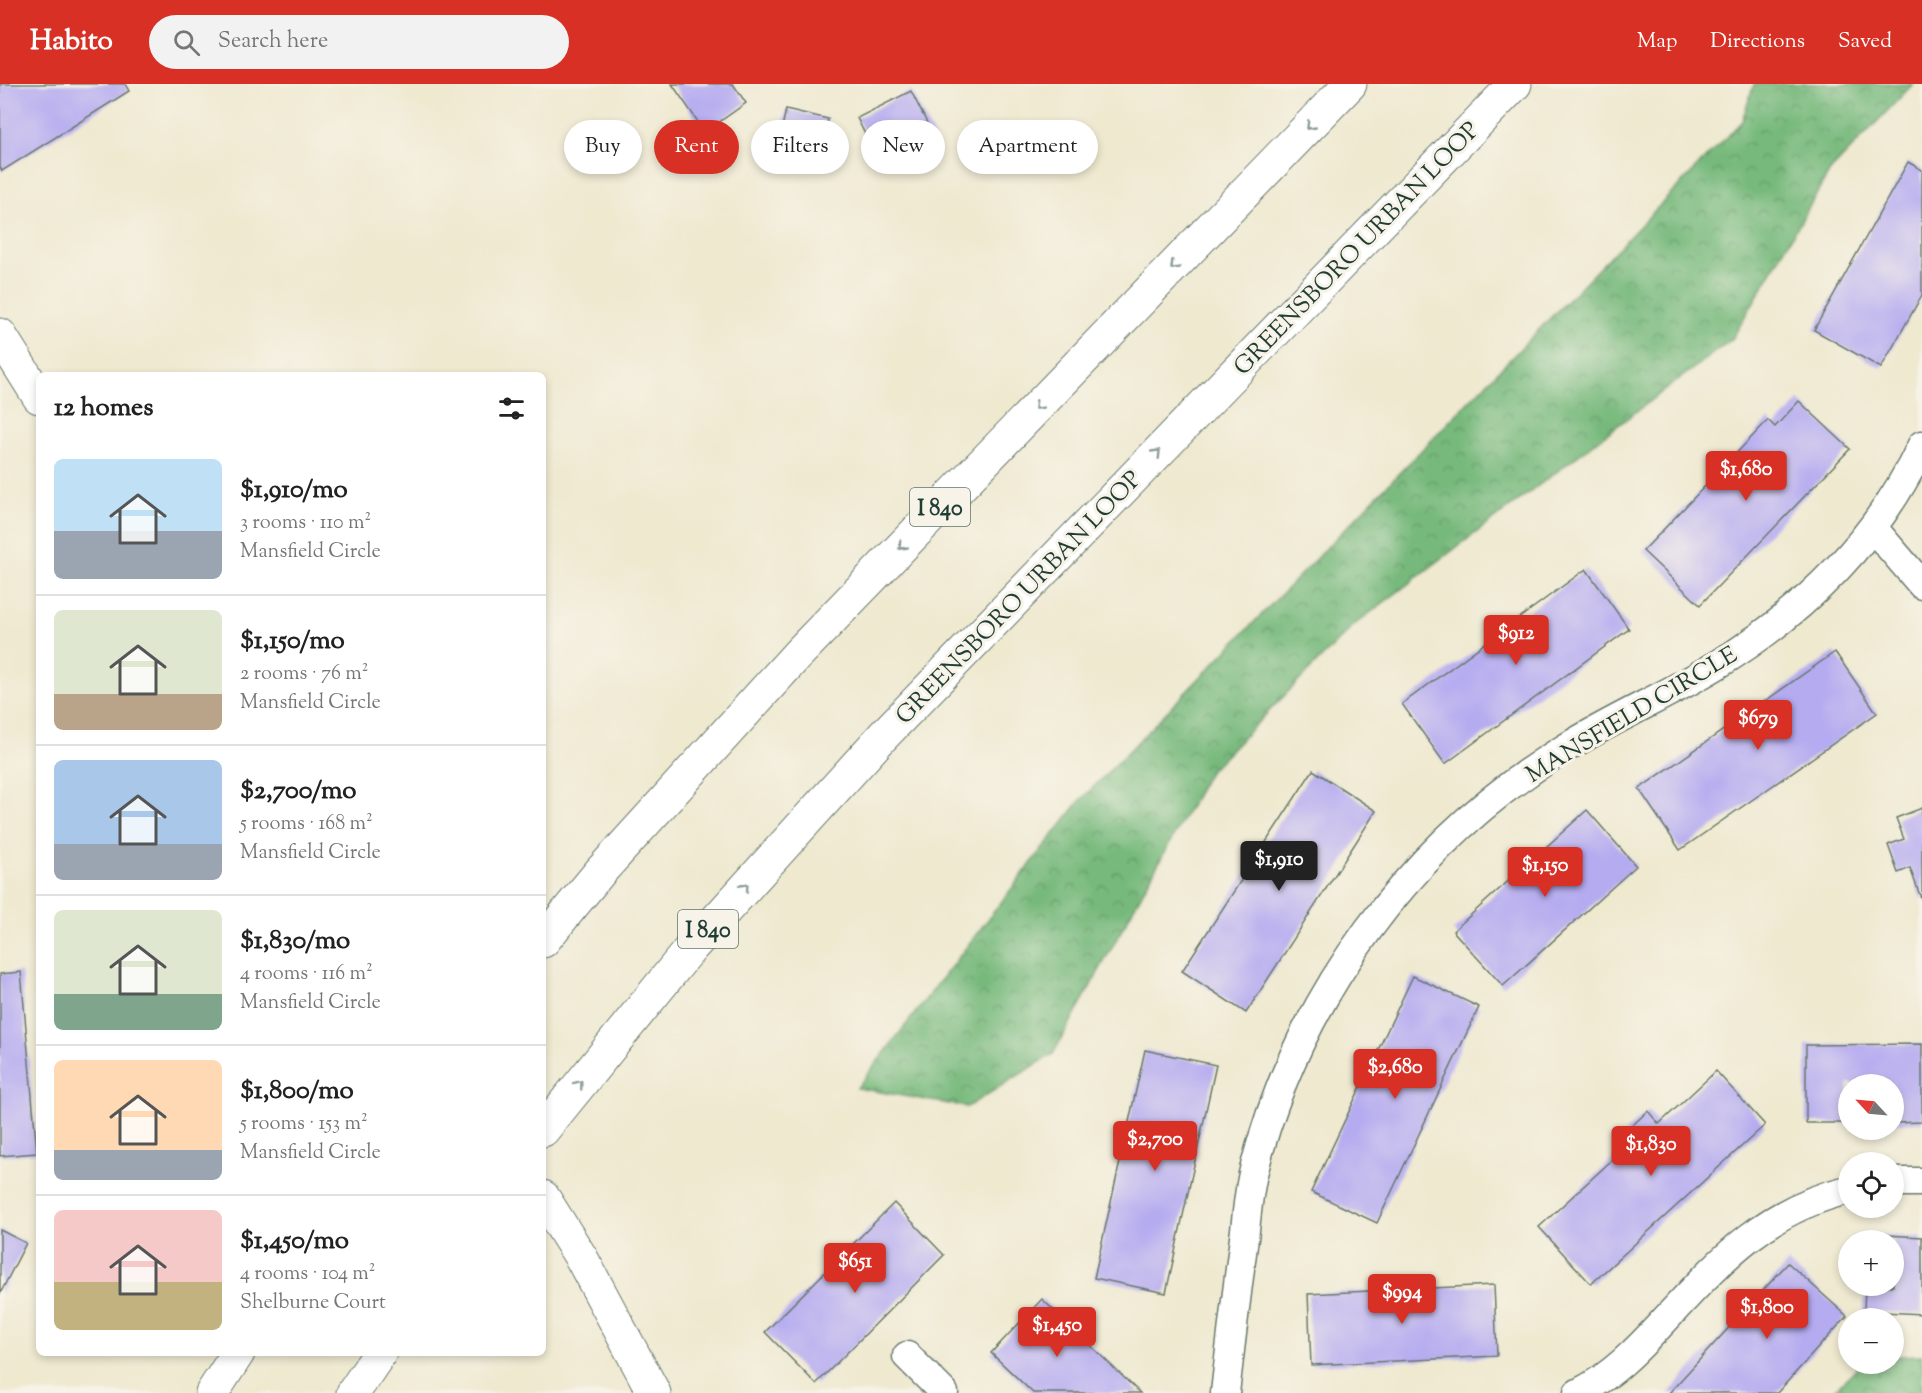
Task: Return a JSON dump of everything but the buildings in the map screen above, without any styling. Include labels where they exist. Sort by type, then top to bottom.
[{"type":"main road","name":"I 840","points":[[546,937],[600,872],[797,655],[1350,84]]},
{"type":"main road","name":"GREENSBORO URBAN LOOP","points":[[546,1126],[690,949],[883,736],[1515,84]]},
{"type":"main road","points":[[0,335],[36,392]]},
{"type":"main road","points":[[546,1202],[582,1259],[654,1393]]},
{"type":"main road","points":[[212,1393],[236,1356]]},
{"type":"main road","points":[[353,1393],[378,1356]]},
{"type":"street","name":"MANSFIELD CIRCLE","points":[[1225,1393],[1252,1174],[1269,1115],[1298,1045],[1364,934],[1409,879],[1476,814],[1563,749],[1718,665],[1772,628],[1826,582],[1874,529],[1922,445]]},
{"type":"street","points":[[1874,529],[1922,585]]},
{"type":"street","points":[[1904,1182],[1922,1182]]},
{"type":"street","points":[[1578,1393],[1634,1353],[1730,1251],[1779,1215],[1838,1192]]},
{"type":"street","points":[[907,1356],[944,1393]]},
{"type":"green space","points":[[1754,84],[1913,84],[1830,171],[1732,339],[1354,625],[1209,772],[1053,1054],[967,1107],[857,1088],[1079,802],[1742,121]]},
{"type":"green space","points":[[1922,1355],[1922,1393],[1831,1393],[1851,1374],[1904,1374],[1904,1356]]}]
